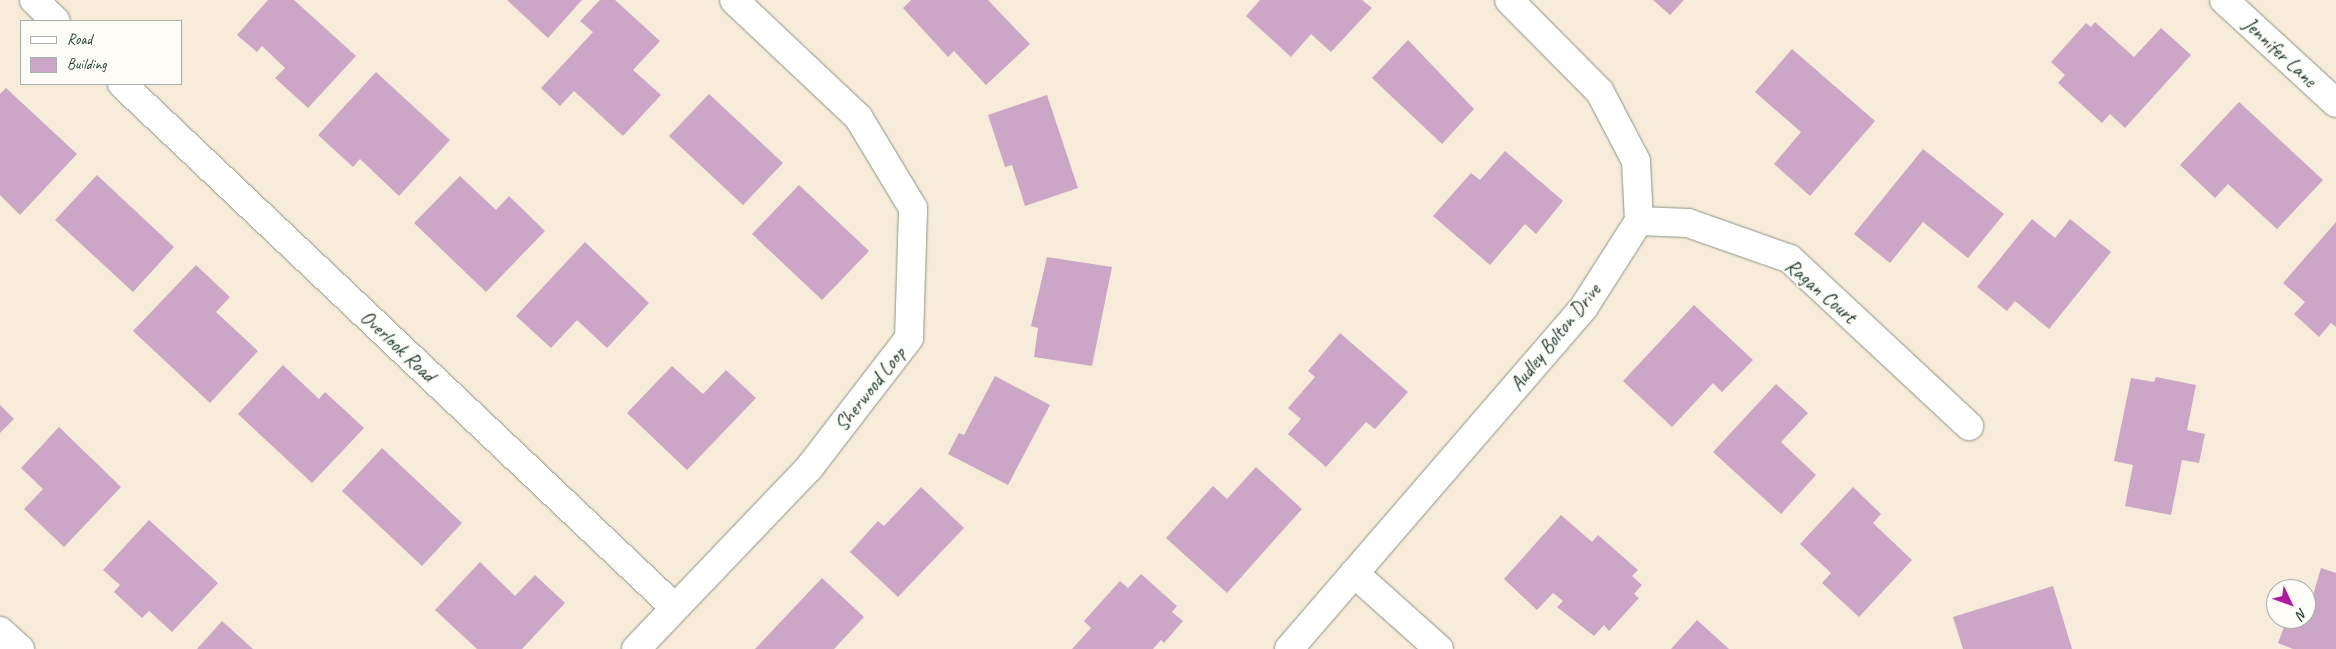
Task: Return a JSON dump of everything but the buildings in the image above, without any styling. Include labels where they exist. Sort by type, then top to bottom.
[{"type":"street","points":[[34,0],[55,20]]},
{"type":"street","name":"Sherwood Loop","points":[[636,649],[809,468],[909,338],[913,208],[858,117],[734,0]]},
{"type":"street","points":[[1509,0],[1600,92],[1636,161],[1639,221]]},
{"type":"street","name":"Jennifer Lane","points":[[2224,0],[2336,103]]},
{"type":"street","name":"Overlook Road","points":[[123,85],[674,608]]},
{"type":"street","name":"Ragan Court","points":[[1639,221],[1688,223],[1790,260],[1969,426]]},
{"type":"street","name":"Audley Bolton Drive","points":[[1289,649],[1584,307],[1639,221]]},
{"type":"street","points":[[1354,573],[1439,649]]},
{"type":"street","points":[[0,631],[20,649]]}]
